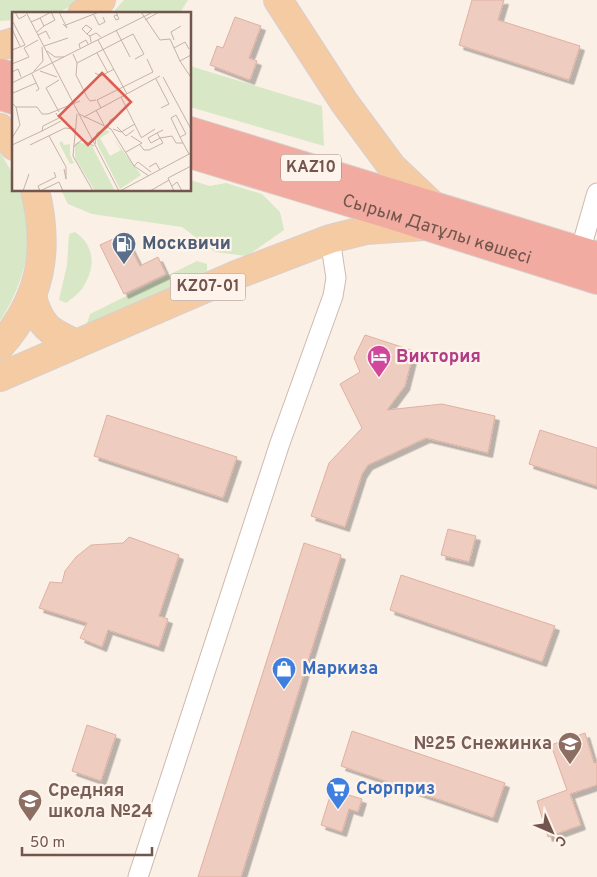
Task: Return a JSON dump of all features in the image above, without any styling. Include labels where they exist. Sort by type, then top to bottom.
[{"type":"highway","name":"Сырым Датұлы көшесі","points":[[191,131],[428,215],[587,265]]},
{"type":"highway","name":"Сырым Датұлы көшесі","points":[[191,154],[428,215]]},
{"type":"main road","points":[[85,12],[101,0]]},
{"type":"main road","points":[[278,0],[344,102],[428,215]]},
{"type":"main road","points":[[0,128],[12,143]]},
{"type":"main road","points":[[0,346],[16,328],[32,297],[40,268],[41,213],[35,191]]},
{"type":"main road","name":"KZ07-01","points":[[0,377],[236,275],[330,239],[428,215]]},
{"type":"main road","points":[[32,297],[36,313],[45,326],[53,334],[76,344]]},
{"type":"street","points":[[587,265],[597,193]]},
{"type":"street","points":[[138,877],[275,460],[332,296],[336,278],[330,239]]},
{"type":"green space","points":[[0,0],[81,0],[60,12],[12,12],[12,20],[0,21]]},
{"type":"green space","points":[[124,0],[188,0],[180,12],[116,12],[115,10]]},
{"type":"green space","points":[[191,66],[322,106],[324,146],[191,107]]},
{"type":"green space","points":[[0,152],[12,173],[12,191],[21,191],[22,193],[28,220],[28,237],[25,262],[18,287],[0,321]]},
{"type":"green space","points":[[191,180],[210,186],[226,183],[262,194],[280,212],[284,230],[247,256],[215,252],[182,227],[92,214],[68,204],[62,191],[191,191]]},
{"type":"green space","points":[[75,232],[87,244],[90,251],[91,267],[81,290],[66,303],[59,300],[67,265],[69,234]]},
{"type":"green space","points":[[197,261],[207,264],[207,271],[94,327],[87,323],[90,314]]},
{"type":"building","points":[[472,0],[504,0],[498,20],[580,46],[569,80],[459,45]]},
{"type":"building","points":[[235,17],[261,26],[249,58],[257,61],[250,80],[210,65],[217,46],[223,48]]},
{"type":"building","name":"Москвичи","points":[[124,234],[140,266],[158,257],[166,274],[124,294],[100,245]]},
{"type":"building","points":[[365,335],[414,351],[405,386],[387,410],[442,404],[495,416],[488,453],[426,438],[368,465],[362,474],[345,527],[311,516],[329,463],[362,428],[340,384],[360,372],[354,358]]},
{"type":"building","points":[[107,415],[237,457],[223,498],[94,456]]},
{"type":"building","points":[[540,430],[597,448],[597,486],[529,464]]},
{"type":"building","points":[[448,529],[476,536],[469,562],[441,555]]},
{"type":"building","points":[[129,537],[179,555],[159,616],[168,619],[159,647],[108,630],[102,647],[80,638],[87,623],[39,608],[50,582],[62,583],[65,571],[76,557],[91,545],[123,543]]},
{"type":"building","points":[[304,543],[341,555],[241,877],[198,877]]},
{"type":"building","points":[[401,575],[555,626],[542,662],[390,610]]},
{"type":"building","points":[[87,725],[116,735],[101,781],[72,771]]},
{"type":"building","points":[[352,731],[505,783],[493,818],[341,766]]},
{"type":"building","points":[[585,733],[594,763],[597,762],[597,785],[570,794],[581,825],[548,837],[537,801],[567,790],[551,745]]},
{"type":"building","points":[[332,790],[362,799],[358,812],[349,809],[342,832],[321,825]]},
{"type":"place","name":"Москвичи","points":[[124,265]]},
{"type":"place","name":"Виктория","points":[[379,378]]},
{"type":"place","name":"Маркиза","points":[[284,690]]},
{"type":"place","name":"№25 Снежинка","points":[[570,765]]},
{"type":"place","name":"Сюрприз","points":[[338,810]]},
{"type":"place","name":"Средняя школа №24","points":[[30,822]]}]
